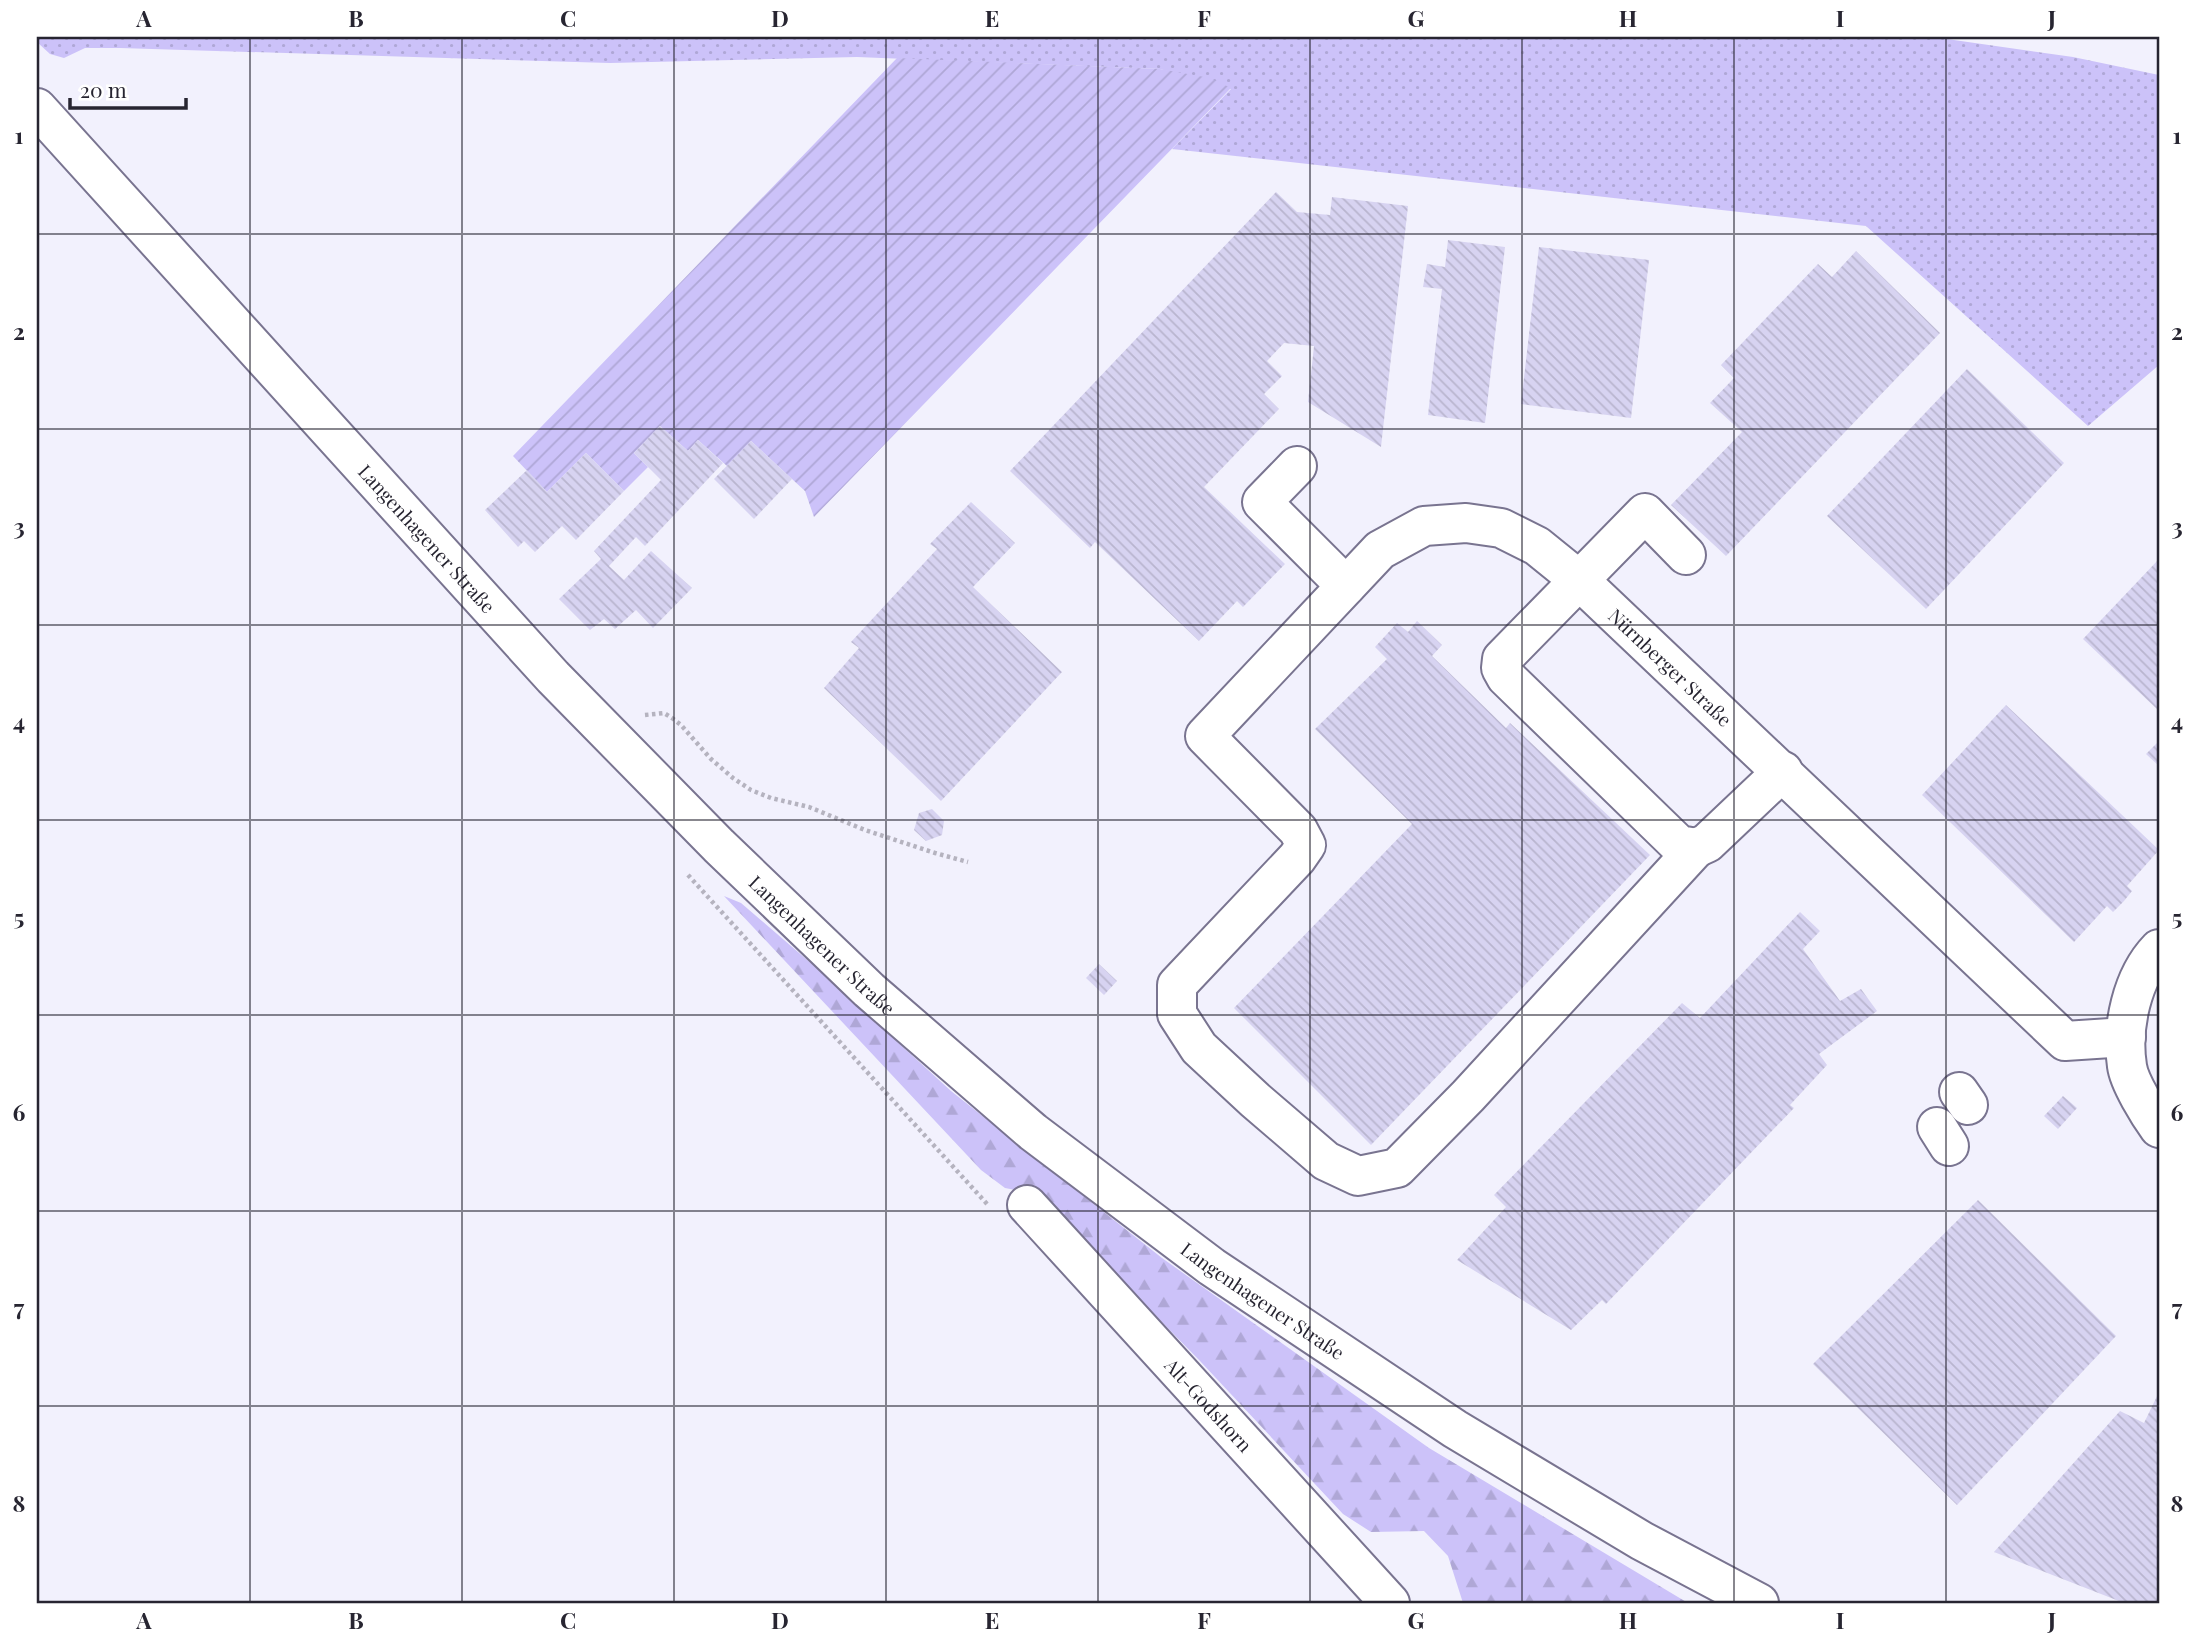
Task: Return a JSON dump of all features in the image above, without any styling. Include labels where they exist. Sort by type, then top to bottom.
[{"type":"main road","name":"Langenhagener Straße","points":[[37,108],[553,677],[607,733],[719,846],[869,990],[1032,1132],[1212,1267],[1455,1429],[1642,1541],[1759,1603]]},
{"type":"main road","points":[[1297,466],[1262,502],[1346,586]]},
{"type":"main road","points":[[1685,555],[1645,513],[1502,659],[1501,668],[1506,677],[1588,746],[1679,845],[1696,848],[1707,843],[1783,771]]},
{"type":"main road","name":"Nürnberger Straße","points":[[1696,848],[1468,1096],[1397,1168],[1358,1176],[1326,1161],[1199,1048],[1177,1014],[1177,985],[1297,858],[1306,845],[1298,830],[1205,736],[1380,550],[1424,526],[1466,523],[1501,528],[1537,546],[1579,580],[2065,1041],[2126,1037]]},
{"type":"main road","points":[[2159,949],[2135,989],[2125,1024],[2127,1068],[2159,1128]]},
{"type":"main road","name":"Alt-Godshorn","points":[[1027,1205],[1390,1603]]},
{"type":"path","points":[[607,733],[632,718],[664,713],[681,725],[711,759],[751,790],[809,807],[865,830],[968,862]]},
{"type":"green space","points":[[37,37],[1933,37],[2073,57],[2159,75],[2159,365],[2088,426],[1866,226],[1172,149],[1231,89],[1160,69],[857,57],[610,63],[120,48],[85,48],[64,58],[50,54],[37,42]]},
{"type":"green space","points":[[897,58],[1160,69],[1210,78],[1231,88],[814,517],[805,491],[751,441],[727,466],[698,440],[688,451],[660,426],[634,453],[648,467],[624,491],[586,453],[547,492],[513,456]]},
{"type":"green space","points":[[724,896],[741,903],[951,1091],[1162,1258],[1429,1448],[1688,1603],[1463,1603],[1448,1556],[1424,1531],[1371,1532],[1343,1514],[1200,1361],[1052,1210],[1026,1192],[1005,1188],[981,1170]]},
{"type":"building","points":[[1276,192],[1297,212],[1330,215],[1332,197],[1408,206],[1381,447],[1308,402],[1314,346],[1284,343],[1267,361],[1282,376],[1264,394],[1279,409],[1204,487],[1285,564],[1243,607],[1237,601],[1199,641],[1095,542],[1090,548],[1010,471]]},
{"type":"building","points":[[1448,240],[1505,247],[1485,423],[1428,415],[1442,289],[1423,287],[1427,264],[1445,267]]},
{"type":"building","points":[[1539,247],[1649,260],[1631,418],[1521,404]]},
{"type":"building","points":[[1856,251],[1940,333],[1726,556],[1671,505],[1742,432],[1710,403],[1734,378],[1721,365],[1818,264],[1832,277]]},
{"type":"building","points":[[1967,369],[2064,463],[1926,609],[1827,516]]},
{"type":"building","points":[[660,426],[688,451],[698,440],[723,463],[645,546],[636,537],[609,566],[624,580],[651,551],[692,588],[653,628],[636,610],[615,629],[604,619],[590,630],[559,599],[601,559],[594,551],[661,480],[634,453]]},
{"type":"building","points":[[751,441],[792,479],[754,519],[714,479]]},
{"type":"building","points":[[586,453],[624,491],[576,540],[562,526],[535,552],[524,541],[518,547],[485,510],[527,470],[547,492]]},
{"type":"building","points":[[971,502],[1015,543],[973,587],[1062,672],[941,801],[824,688],[859,648],[851,642],[937,549],[930,544]]},
{"type":"building","points":[[2159,559],[2159,711],[2083,639]]},
{"type":"building","points":[[1417,621],[1442,645],[1432,656],[1506,728],[1510,723],[1650,855],[1371,1145],[1234,1008],[1412,824],[1315,729],[1387,659],[1375,647],[1397,623],[1408,632]]},
{"type":"building","points":[[2006,705],[2159,850],[2127,886],[2132,891],[2124,901],[2113,912],[2107,906],[2074,942],[1922,795]]},
{"type":"building","points":[[2159,741],[2159,766],[2146,754]]},
{"type":"building","points":[[932,809],[944,821],[942,835],[926,841],[914,830],[919,813]]},
{"type":"building","points":[[1800,912],[1820,931],[1803,949],[1840,1001],[1861,989],[1877,1011],[1819,1054],[1827,1065],[1790,1105],[1794,1108],[1606,1304],[1602,1300],[1571,1330],[1457,1260],[1506,1207],[1494,1195],[1682,1003],[1700,1018]]},
{"type":"building","points":[[1099,964],[1117,981],[1104,995],[1086,978]]},
{"type":"building","points":[[2063,1096],[2077,1108],[2058,1129],[2044,1116]]},
{"type":"building","points":[[1978,1200],[2116,1336],[1957,1505],[1813,1364]]},
{"type":"building","points":[[2159,1392],[2159,1603],[2124,1603],[1994,1552],[2120,1411],[2144,1423]]}]
